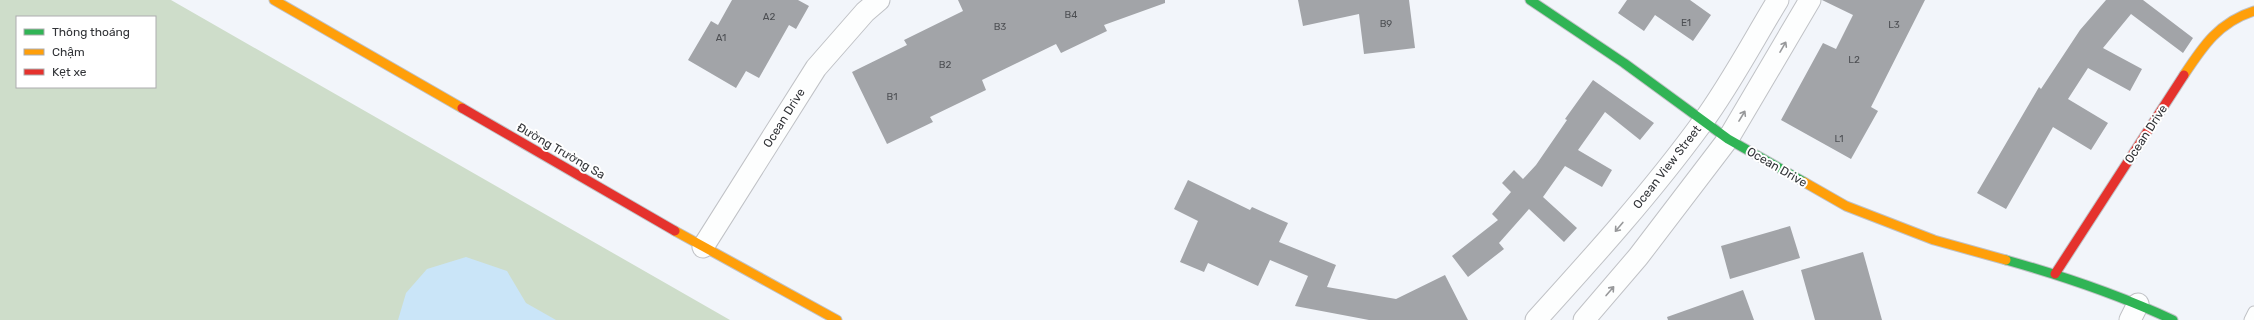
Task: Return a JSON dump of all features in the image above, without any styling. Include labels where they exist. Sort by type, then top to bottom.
[{"type":"street","name":"Đường Trường Sa","points":[[274,0],[704,247],[837,320]]},
{"type":"street","name":"Ocean Drive","points":[[704,247],[816,68],[865,12],[879,0]]},
{"type":"street","name":"Ocean Drive","points":[[1530,0],[1624,63],[1728,139],[1846,206],[1934,240],[2055,274],[2134,312],[2173,320]]},
{"type":"street","name":"Ocean View Street","points":[[1536,320],[1611,238],[1671,165],[1703,122],[1778,0]]},
{"type":"street","points":[[1584,320],[1638,257],[1728,139],[1810,0]]},
{"type":"street","name":"Ocean Drive","points":[[2055,274],[2204,44],[2216,32],[2233,20],[2254,11]]},
{"type":"lane","points":[[2250,320],[2254,312]]},
{"type":"green space","points":[[0,0],[171,0],[730,320],[0,320]]},
{"type":"water","points":[[466,257],[507,271],[526,303],[556,320],[398,320],[406,293],[427,269]]},
{"type":"building","points":[[732,0],[798,0],[809,6],[796,29],[789,25],[759,78],[746,71],[736,88],[688,60],[711,21],[718,25]]},
{"type":"building","points":[[958,0],[1165,0],[1165,3],[1104,25],[1107,31],[1061,53],[1056,44],[982,80],[986,90],[930,117],[933,122],[887,144],[852,72],[907,45],[904,40],[963,11]]},
{"type":"building","points":[[1298,0],[1409,0],[1415,48],[1364,54],[1359,14],[1303,26]]},
{"type":"building","points":[[1627,0],[1690,0],[1711,15],[1693,41],[1655,15],[1644,31],[1618,13]]},
{"type":"building","points":[[1822,0],[1925,0],[1871,107],[1878,111],[1851,159],[1781,120],[1823,43],[1836,49],[1853,15]]},
{"type":"building","points":[[2106,0],[2143,0],[2193,38],[2183,53],[2131,14],[2103,48],[2142,69],[2130,91],[2088,68],[2068,99],[2108,123],[2091,150],[2053,127],[2006,209],[1977,193],[2039,87],[2041,89],[2080,30]]},
{"type":"building","points":[[1593,80],[1654,123],[1640,140],[1605,112],[1578,150],[1612,170],[1602,187],[1565,166],[1543,197],[1577,228],[1564,242],[1529,209],[1499,243],[1504,249],[1468,277],[1452,256],[1498,220],[1492,214],[1511,192],[1502,183],[1514,170],[1523,179],[1536,165],[1567,120],[1565,119]]},
{"type":"building","points":[[1188,180],[1250,210],[1252,207],[1288,223],[1279,242],[1336,265],[1327,287],[1396,299],[1445,275],[1468,320],[1369,320],[1295,306],[1308,276],[1270,260],[1258,286],[1208,263],[1204,272],[1180,262],[1198,221],[1174,209]]},
{"type":"building","points":[[1790,226],[1800,258],[1730,279],[1721,246]]},
{"type":"building","points":[[1863,252],[1882,320],[1815,320],[1801,270]]},
{"type":"building","points":[[1743,290],[1754,320],[1668,320],[1667,317]]},
{"type":"traffic: fast","points":[[1530,0],[1624,63],[1728,139],[1804,182]]},
{"type":"traffic: fast","points":[[2006,260],[2091,287],[2132,302],[2173,320]]},
{"type":"traffic: slow","points":[[274,0],[462,108]]},
{"type":"traffic: slow","points":[[2184,75],[2205,45],[2221,28],[2254,11]]},
{"type":"traffic: slow","points":[[1804,182],[1846,206],[1934,240],[2006,260]]},
{"type":"traffic: slow","points":[[675,231],[837,320]]},
{"type":"traffic: jam","points":[[2055,274],[2184,75]]},
{"type":"traffic: jam","points":[[462,108],[675,231]]}]
